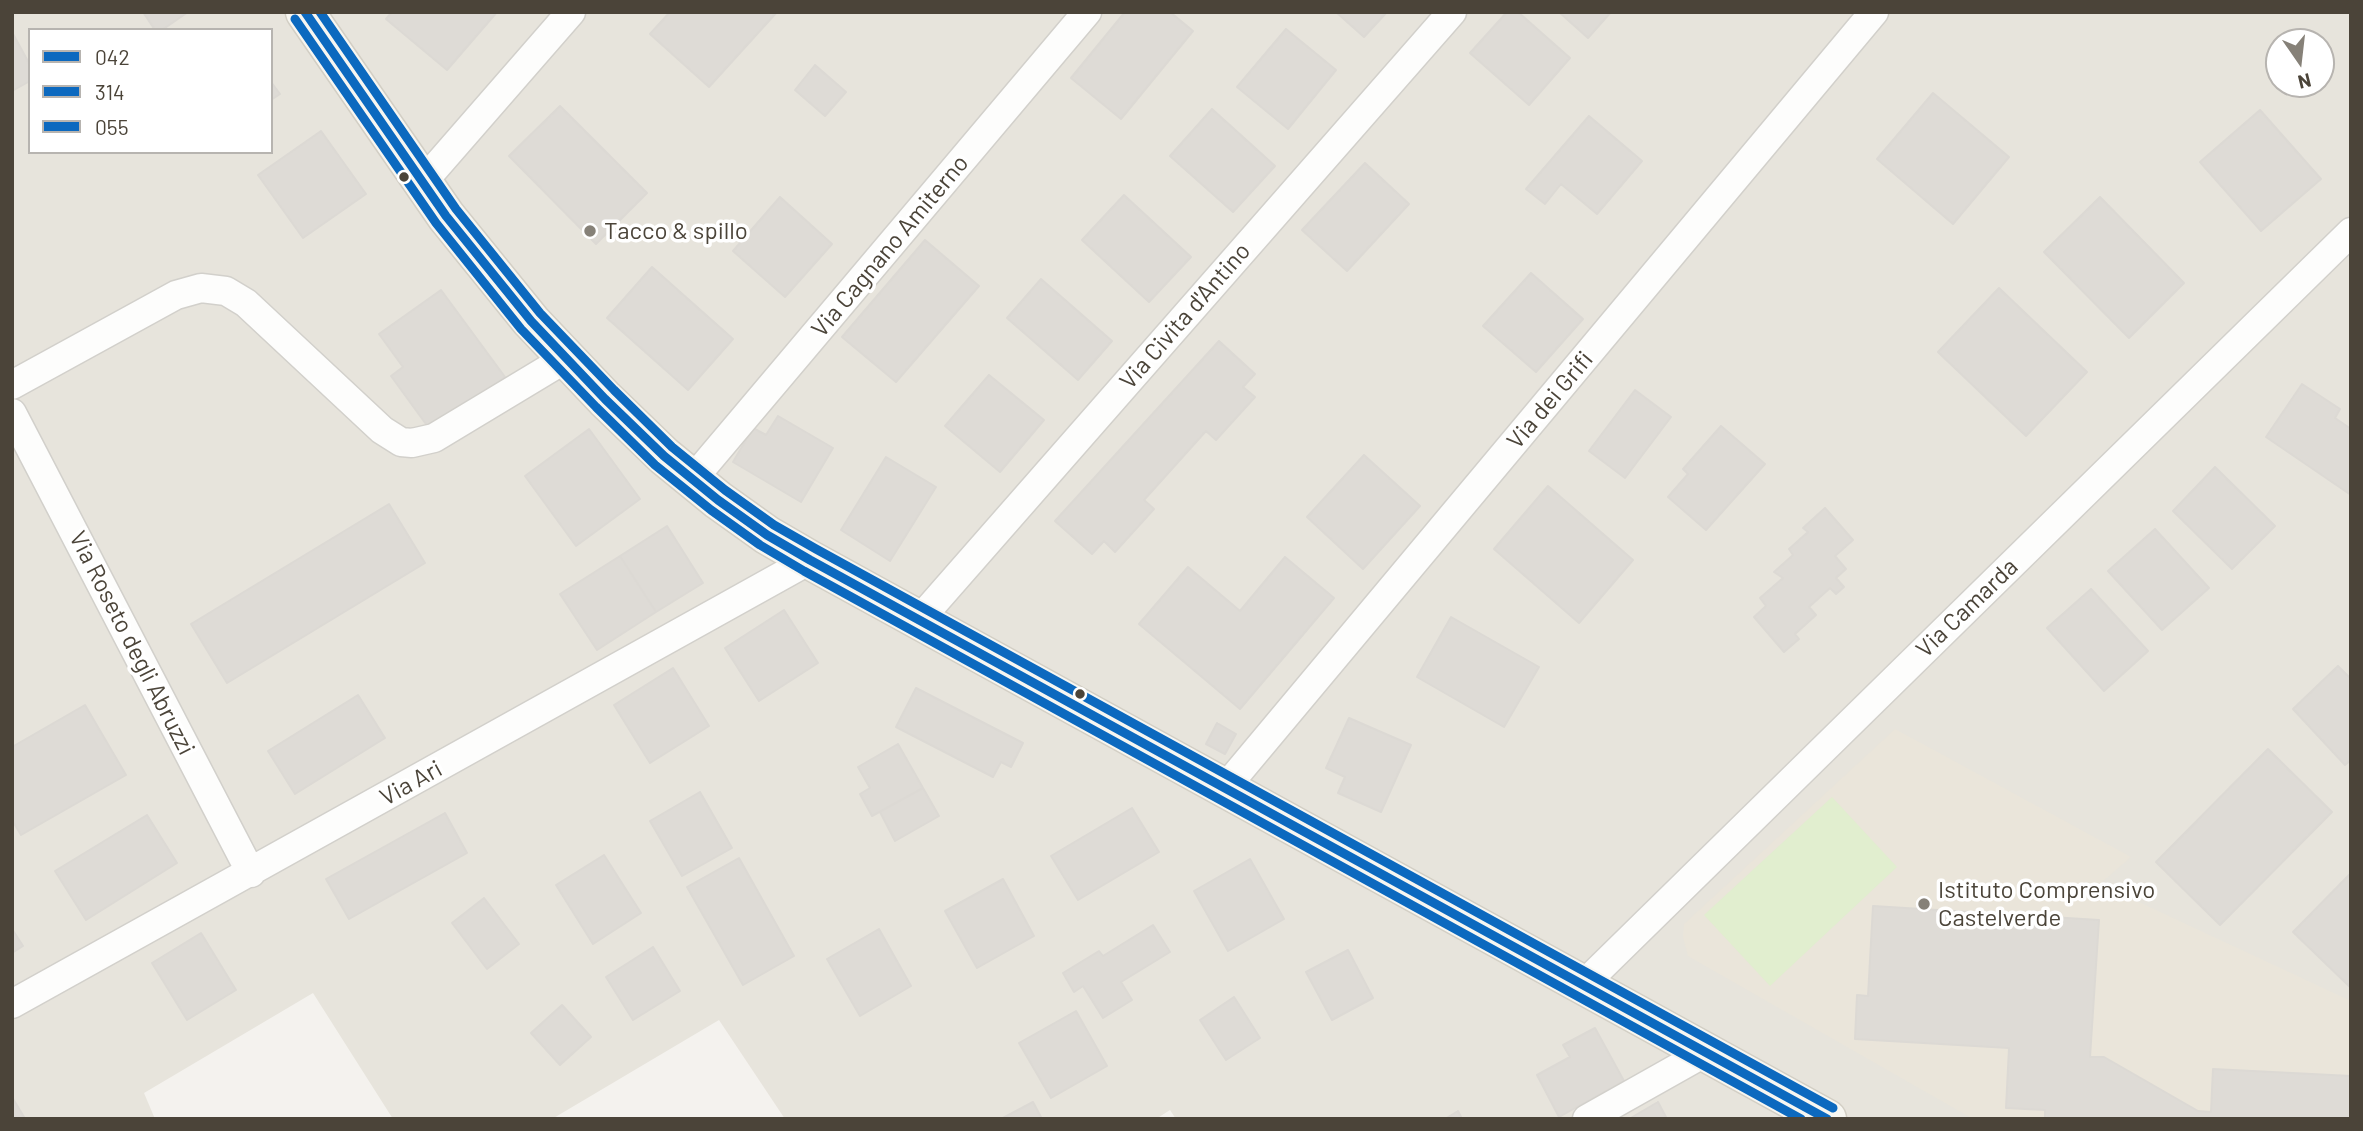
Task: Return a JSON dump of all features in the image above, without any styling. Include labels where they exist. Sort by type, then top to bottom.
[{"type":"street","points":[[305,12],[422,183],[480,259],[565,359],[664,456],[747,521],[810,560],[1827,1119]]},
{"type":"street","points":[[422,183],[571,12]]},
{"type":"street","name":"Via Cagnano Amiterno","points":[[692,480],[1087,12]]},
{"type":"street","name":"Via Civita d'Antino","points":[[919,620],[1452,12]]},
{"type":"street","name":"Via dei Grifi","points":[[1225,788],[1874,12]]},
{"type":"street","name":"Via Camarda","points":[[1584,984],[2351,232]]},
{"type":"street","points":[[12,385],[176,295],[201,288],[226,291],[246,303],[382,430],[401,442],[412,443],[434,438],[565,359]]},
{"type":"street","name":"Via Roseto degli Abruzzi","points":[[12,413],[251,873]]},
{"type":"street","name":"Via Ari","points":[[12,1004],[810,560]]},
{"type":"street","points":[[1587,1119],[1706,1052]]},
{"type":"shaded area","points":[[12,12],[2351,12],[2351,1119],[1176,1119],[1170,1110],[1156,1119],[785,1119],[719,1020],[552,1119],[393,1119],[313,993],[144,1093],[155,1119],[12,1119]]},
{"type":"shaded area","name":"Istituto Comprensivo Castelverde","points":[[1895,729],[2131,857],[2100,884],[2351,1001],[2351,1119],[1973,1119],[1688,956],[1683,937],[1684,924]]},
{"type":"green space","points":[[1832,797],[1897,867],[1770,986],[1704,915]]},
{"type":"building","points":[[143,12],[188,12],[165,28],[154,28]]},
{"type":"building","points":[[392,12],[497,12],[447,70],[386,19]]},
{"type":"building","points":[[670,12],[777,12],[709,87],[650,34]]},
{"type":"building","points":[[1125,12],[1170,12],[1193,31],[1121,119],[1071,78]]},
{"type":"building","points":[[1336,12],[1387,12],[1364,37]]},
{"type":"building","points":[[1507,12],[1518,12],[1570,58],[1529,105],[1470,53]]},
{"type":"building","points":[[1559,12],[1611,12],[1588,38]]},
{"type":"building","points":[[1286,29],[1336,70],[1288,129],[1237,87]]},
{"type":"building","points":[[12,32],[28,61],[28,82],[12,91]]},
{"type":"building","points":[[815,65],[846,92],[825,116],[795,90]]},
{"type":"building","points":[[273,85],[280,94],[273,99]]},
{"type":"building","points":[[1933,93],[2009,157],[1953,224],[1877,159]]},
{"type":"building","points":[[560,106],[647,193],[596,244],[509,156]]},
{"type":"building","points":[[1212,109],[1275,166],[1233,212],[1170,156]]},
{"type":"building","points":[[2260,110],[2321,179],[2261,231],[2200,162]]},
{"type":"building","points":[[1589,116],[1642,161],[1597,214],[1561,184],[1545,204],[1526,189]]},
{"type":"building","points":[[321,131],[366,194],[303,238],[258,175]]},
{"type":"building","points":[[1365,163],[1409,204],[1347,271],[1302,230]]},
{"type":"building","points":[[1124,195],[1191,257],[1149,302],[1082,240]]},
{"type":"building","points":[[780,197],[832,244],[785,297],[733,251]]},
{"type":"building","points":[[2100,197],[2184,283],[2129,338],[2044,252]]},
{"type":"building","points":[[925,240],[979,286],[896,382],[842,337]]},
{"type":"building","points":[[652,267],[733,339],[688,390],[607,318]]},
{"type":"building","points":[[1531,273],[1583,319],[1536,372],[1483,326]]},
{"type":"building","points":[[1041,279],[1112,341],[1078,380],[1007,318]]},
{"type":"building","points":[[1999,288],[2087,372],[2026,436],[1938,352]]},
{"type":"building","points":[[441,290],[505,377],[431,431],[391,376],[403,367],[379,334]]},
{"type":"building","points":[[1219,341],[1255,374],[1243,387],[1255,397],[1216,440],[1206,431],[1144,500],[1154,509],[1115,552],[1104,541],[1092,554],[1055,521]]},
{"type":"building","points":[[989,375],[1044,420],[1000,472],[945,426]]},
{"type":"building","points":[[2302,384],[2340,409],[2335,418],[2351,429],[2351,495],[2266,437]]},
{"type":"building","points":[[1635,390],[1671,417],[1625,478],[1589,451]]},
{"type":"building","points":[[778,416],[833,448],[801,502],[733,462],[753,428],[766,435]]},
{"type":"building","points":[[1721,426],[1765,464],[1706,530],[1668,497],[1688,474],[1683,469]]},
{"type":"building","points":[[589,429],[640,499],[576,546],[525,476]]},
{"type":"building","points":[[1364,455],[1420,506],[1363,569],[1307,517]]},
{"type":"building","points":[[886,457],[936,487],[890,561],[841,530]]},
{"type":"building","points":[[2215,467],[2275,526],[2232,569],[2173,511]]},
{"type":"building","points":[[1548,486],[1633,560],[1579,623],[1494,549]]},
{"type":"building","points":[[389,504],[425,563],[227,683],[191,624]]},
{"type":"building","points":[[1825,508],[1853,540],[1835,556],[1846,569],[1836,578],[1844,587],[1836,594],[1830,588],[1809,607],[1816,615],[1795,634],[1799,639],[1784,652],[1754,617],[1766,606],[1760,598],[1783,578],[1774,572],[1793,555],[1789,549],[1808,532],[1803,528]]},
{"type":"building","points":[[667,526],[703,583],[656,612],[620,556]]},
{"type":"building","points":[[2155,529],[2209,588],[2162,630],[2108,571]]},
{"type":"building","points":[[620,556],[656,612],[597,650],[560,594]]},
{"type":"building","points":[[1285,557],[1334,598],[1240,709],[1139,624],[1188,567],[1240,611]]},
{"type":"building","points":[[2091,589],[2148,651],[2104,691],[2047,628]]},
{"type":"building","points":[[784,610],[818,663],[759,701],[725,648]]},
{"type":"building","points":[[1451,617],[1539,667],[1504,727],[1417,677]]},
{"type":"building","points":[[2338,666],[2351,679],[2351,760],[2345,765],[2293,709]]},
{"type":"building","points":[[673,668],[709,726],[650,763],[614,705]]},
{"type":"building","points":[[916,688],[1023,743],[1011,767],[1001,762],[993,777],[896,727]]},
{"type":"building","points":[[358,695],[385,738],[295,794],[268,751]]},
{"type":"building","points":[[85,705],[126,775],[21,835],[12,820],[12,747]]},
{"type":"building","points":[[1349,718],[1411,745],[1381,812],[1338,793],[1345,777],[1326,768]]},
{"type":"building","points":[[1217,723],[1236,734],[1225,754],[1206,744]]},
{"type":"building","points":[[898,744],[923,788],[872,816],[860,794],[870,788],[858,767]]},
{"type":"building","points":[[2268,749],[2332,812],[2220,925],[2156,862]]},
{"type":"building","points":[[923,788],[939,816],[895,841],[880,812]]},
{"type":"building","points":[[700,792],[732,848],[682,876],[650,821]]},
{"type":"building","points":[[1132,808],[1159,852],[1078,900],[1051,856]]},
{"type":"building","points":[[445,813],[467,853],[349,919],[326,879]]},
{"type":"building","points":[[147,815],[177,863],[86,920],[55,871]]},
{"type":"building","points":[[604,855],[641,913],[593,944],[556,885]]},
{"type":"building","points":[[739,858],[794,956],[743,985],[687,887]]},
{"type":"building","points":[[1250,859],[1284,919],[1228,951],[1194,891]]},
{"type":"building","points":[[2351,873],[2351,988],[2293,932]]},
{"type":"building","points":[[1003,879],[1034,936],[977,968],[945,911]]},
{"type":"building","points":[[484,898],[519,944],[487,969],[452,923]]},
{"type":"building","points":[[1873,906],[2099,920],[2090,1057],[2104,1057],[2198,1111],[2211,1112],[2213,1069],[2351,1076],[2351,1119],[2045,1119],[2045,1110],[2006,1108],[2009,1048],[1855,1039],[1857,995],[1868,996]]},
{"type":"building","points":[[1153,925],[1170,952],[1121,982],[1132,1000],[1103,1018],[1083,986],[1074,992],[1063,973],[1099,951],[1103,956]]},
{"type":"building","points":[[12,929],[23,946],[12,953]]},
{"type":"building","points":[[879,929],[911,986],[860,1016],[827,959]]},
{"type":"building","points":[[201,933],[236,990],[187,1020],[152,963]]},
{"type":"building","points":[[653,947],[680,991],[633,1020],[606,977]]},
{"type":"building","points":[[1348,950],[1373,998],[1332,1020],[1306,972]]},
{"type":"building","points":[[1234,997],[1260,1038],[1226,1060],[1200,1020]]},
{"type":"building","points":[[562,1005],[591,1037],[560,1065],[531,1033]]},
{"type":"building","points":[[1076,1011],[1107,1066],[1051,1098],[1019,1043]]},
{"type":"building","points":[[1595,1028],[1624,1081],[1559,1117],[1537,1075],[1570,1057],[1563,1045]]},
{"type":"building","points":[[12,1097],[24,1117],[21,1119],[12,1119]]},
{"type":"building","points":[[1033,1102],[1042,1119],[1001,1119]]},
{"type":"building","points":[[1658,1102],[1667,1119],[1629,1119]]},
{"type":"building","points":[[1458,1111],[1462,1119],[1445,1119]]},
{"type":"transit line","name":"042","points":[[305,12],[446,216],[531,321],[664,456],[718,500],[767,535],[810,560],[1827,1119]]},
{"type":"transit line","name":"055","points":[[320,12],[456,209],[540,313],[672,447],[725,490],[774,525],[816,549],[1833,1108]]},
{"type":"transit line","name":"314","points":[[295,19],[436,223],[521,329],[655,465],[711,510],[760,545],[804,571],[1801,1119]]},
{"type":"place","name":"Tacco & spillo","points":[[590,231]]},
{"type":"place","name":"Istituto Comprensivo Castelverde","points":[[1924,904]]}]
